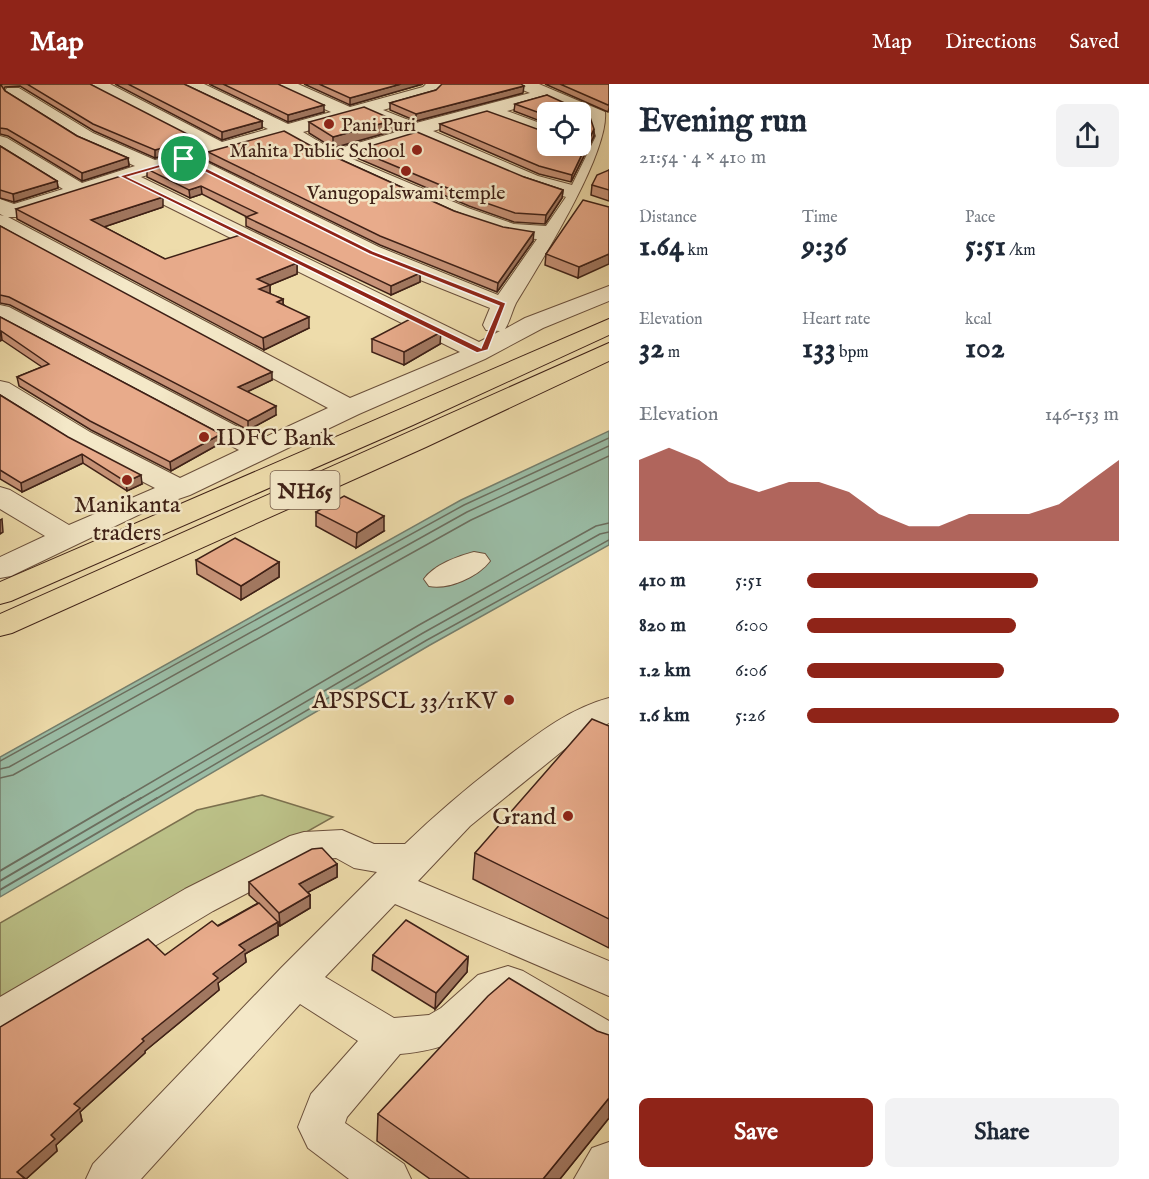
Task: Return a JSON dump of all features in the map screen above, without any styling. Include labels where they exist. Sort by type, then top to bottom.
[{"type":"highway","name":"NH65","points":[[0,594],[609,326]]},
{"type":"highway","name":"NH65","points":[[0,626],[416,441],[609,351]]},
{"type":"street","points":[[5,89],[38,84]]},
{"type":"street","points":[[96,84],[221,149]]},
{"type":"street","points":[[190,84],[287,131],[331,157],[493,225],[511,231],[550,233]]},
{"type":"street","points":[[283,84],[415,131],[531,180],[577,196],[598,207]]},
{"type":"street","points":[[3,213],[153,167],[360,112],[429,91],[436,84]]},
{"type":"street","points":[[482,351],[503,305],[577,196],[606,138],[604,114],[524,84]]},
{"type":"street","points":[[375,88],[402,99]]},
{"type":"street","points":[[5,89],[86,137],[153,167]]},
{"type":"street","points":[[331,157],[548,94]]},
{"type":"street","points":[[489,110],[537,129]]},
{"type":"street","points":[[591,139],[606,138]]},
{"type":"street","points":[[0,142],[79,190]]},
{"type":"street","points":[[184,159],[371,252],[503,305]]},
{"type":"street","points":[[122,176],[482,351]]},
{"type":"street","points":[[3,213],[349,408]]},
{"type":"street","points":[[0,569],[145,501],[180,489],[349,408],[482,351],[534,323],[609,293]]},
{"type":"street","points":[[0,312],[260,450]]},
{"type":"street","points":[[0,389],[80,438],[180,489]]},
{"type":"street","points":[[0,496],[67,537]]},
{"type":"street","points":[[441,579],[474,561]]},
{"type":"street","points":[[110,1179],[296,980],[457,816],[564,731],[609,709]]},
{"type":"street","points":[[0,1018],[199,900],[304,846],[342,844],[402,872],[609,979]]},
{"type":"street","points":[[296,980],[388,1037],[439,1030],[456,1021],[493,987],[507,983],[609,1043]]},
{"type":"street","points":[[387,1179],[324,1134],[321,1127],[327,1108],[388,1037]]},
{"type":"street","points":[[597,1179],[609,1163]]},
{"type":"green space","points":[[262,795],[333,817],[0,1005],[0,923],[197,810]]},
{"type":"water","points":[[609,431],[609,545],[430,645],[0,897],[0,757],[461,500]]},
{"type":"building","points":[[0,84],[5,91],[77,136],[128,158],[82,173],[7,129],[0,128]]},
{"type":"building","points":[[27,84],[90,84],[197,139],[155,150],[93,124]]},
{"type":"building","points":[[128,84],[184,84],[262,121],[222,132]]},
{"type":"building","points":[[223,84],[278,84],[324,105],[288,115]]},
{"type":"building","points":[[319,84],[401,84],[350,98]]},
{"type":"building","points":[[442,84],[521,84],[524,86],[416,114],[390,103],[436,90]]},
{"type":"building","points":[[560,84],[609,84],[609,104],[608,105]]},
{"type":"building","points":[[547,95],[562,102],[537,102],[537,112],[515,104]]},
{"type":"building","points":[[364,107],[394,120],[333,137],[309,122]]},
{"type":"building","points":[[487,111],[537,129],[537,156],[581,156],[572,175],[539,166],[440,124]]},
{"type":"building","points":[[591,120],[594,129],[591,135]]},
{"type":"building","points":[[284,131],[313,147],[454,211],[503,227],[534,232],[498,283],[380,236],[208,152]]},
{"type":"building","points":[[417,132],[524,177],[563,190],[546,215],[515,213],[469,197],[357,150]]},
{"type":"building","points":[[0,146],[57,181],[13,194],[0,190]]},
{"type":"building","points":[[180,159],[362,250],[420,273],[391,286],[246,217],[257,213],[201,186],[189,190],[147,169]]},
{"type":"building","points":[[609,170],[609,190],[592,185],[597,175]]},
{"type":"building","points":[[121,176],[163,197],[91,220],[165,259],[240,235],[297,263],[257,279],[270,285],[259,289],[283,299],[277,302],[309,317],[263,338],[16,209]]},
{"type":"building","points":[[583,200],[609,207],[609,254],[579,267],[546,254]]},
{"type":"building","points":[[0,226],[272,372],[238,387],[276,406],[248,421],[9,297],[0,295]]},
{"type":"building","points":[[0,317],[221,434],[170,462],[90,421],[17,377],[49,364],[0,332]]},
{"type":"building","points":[[412,318],[441,332],[404,352],[372,339]]},
{"type":"building","points":[[0,395],[68,437],[141,475],[126,482],[82,454],[21,483],[0,470]]},
{"type":"building","points":[[344,496],[384,516],[357,533],[316,512]]},
{"type":"building","points":[[235,538],[279,562],[241,586],[196,560]]},
{"type":"building","name":"Grand","points":[[592,719],[609,726],[609,919],[475,853]]},
{"type":"building","points":[[322,848],[337,864],[299,884],[310,895],[279,913],[249,882],[312,849]]},
{"type":"building","points":[[259,903],[278,922],[239,945],[245,950],[213,974],[218,978],[142,1039],[144,1041],[74,1104],[80,1108],[51,1135],[55,1139],[17,1172],[25,1179],[0,1179],[0,1027],[148,939],[165,955],[212,921],[218,926]]},
{"type":"building","points":[[406,920],[468,957],[436,993],[373,955]]},
{"type":"building","points":[[509,978],[597,1031],[609,1035],[609,1098],[543,1179],[470,1179],[378,1114],[488,996]]},
{"type":"place","name":"Pani Puri","points":[[329,124]]},
{"type":"place","name":"Mahita Public School","points":[[417,150]]},
{"type":"place","name":"Vanugopalswami temple","points":[[406,171]]},
{"type":"place","name":"IDFC Bank","points":[[204,437]]},
{"type":"place","name":"Manikanta traders","points":[[127,480]]},
{"type":"place","name":"APSPSCL 33/11KV","points":[[509,700]]},
{"type":"place","name":"Grand","points":[[568,816]]},
{"type":"route","points":[[184,159],[371,252],[503,305],[484,350],[480,352],[122,176],[184,159]]}]
